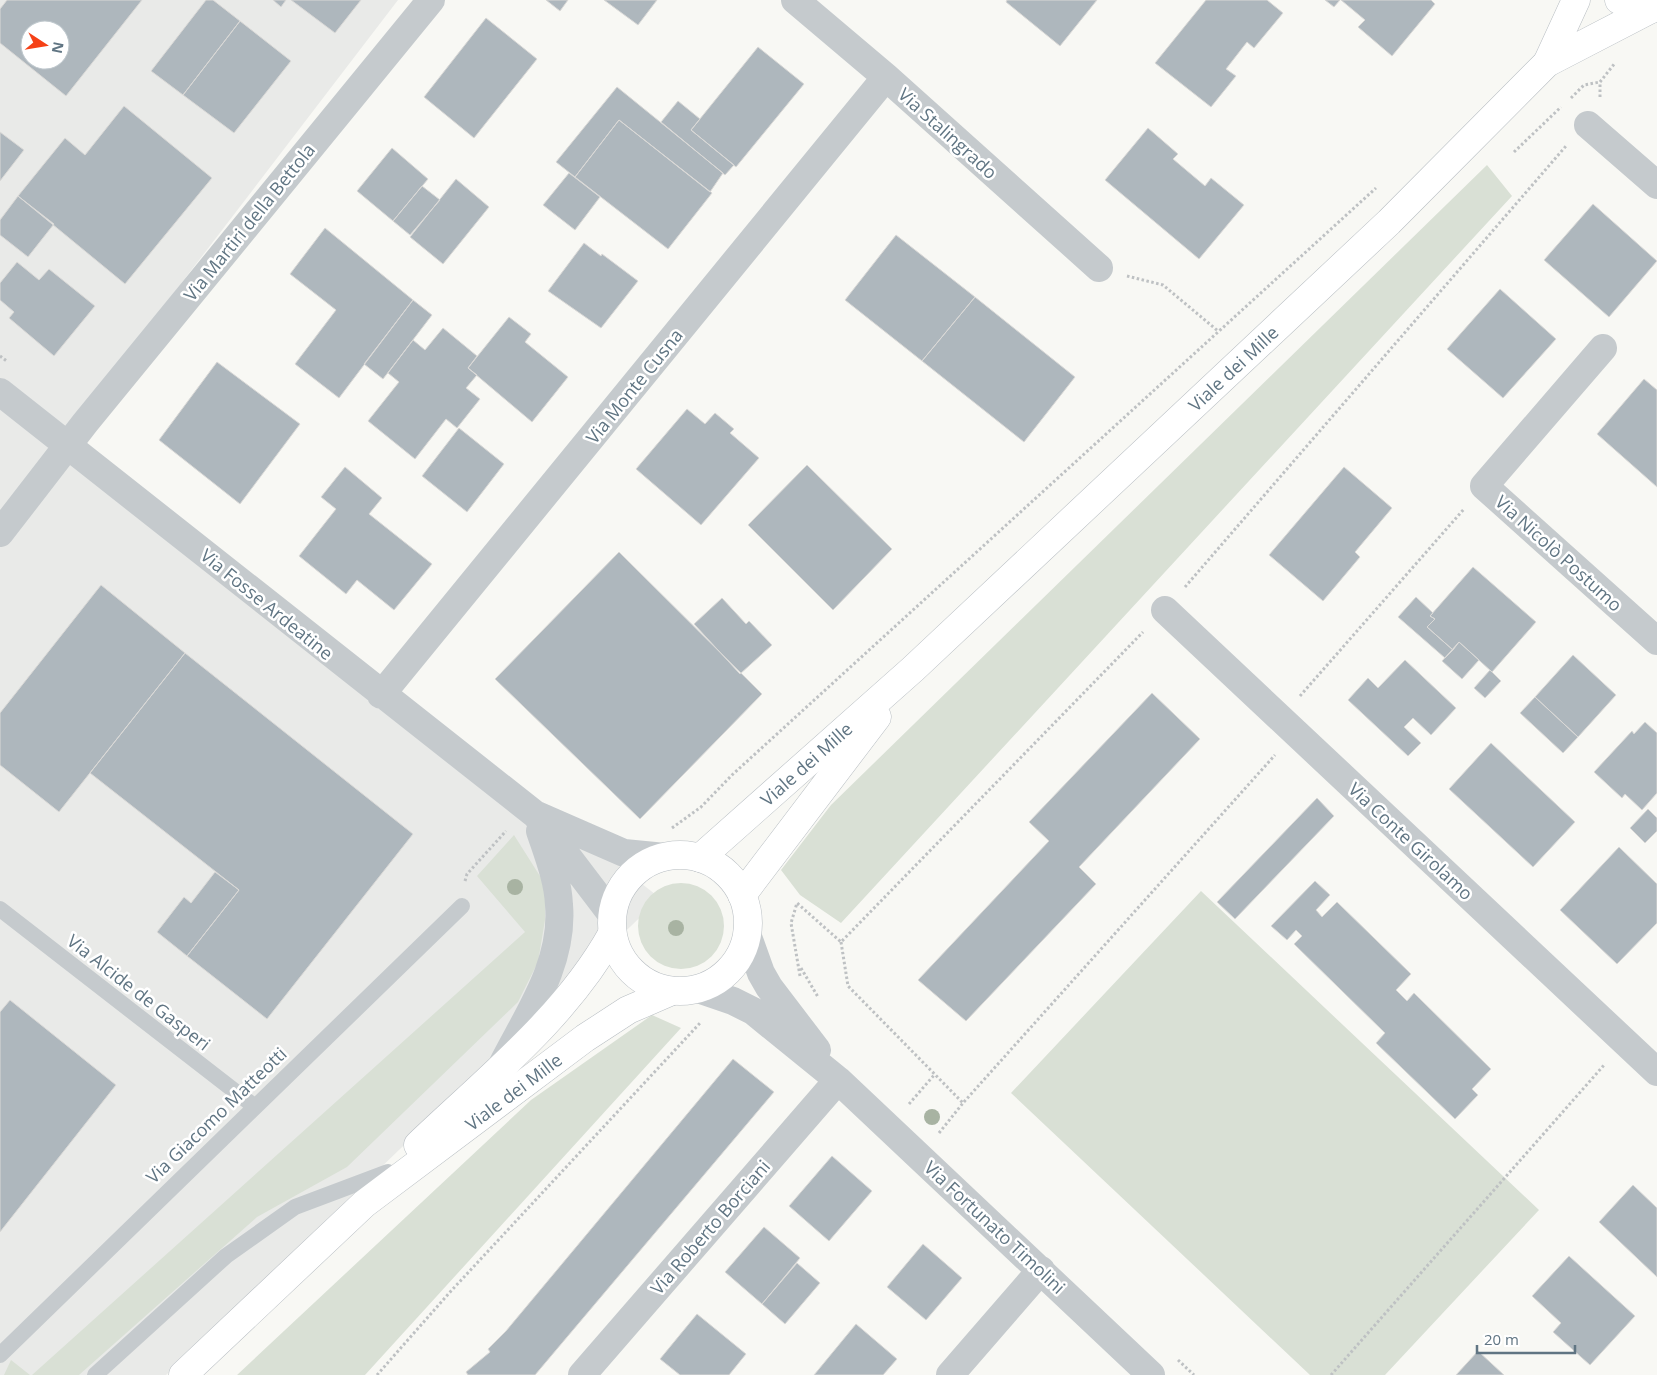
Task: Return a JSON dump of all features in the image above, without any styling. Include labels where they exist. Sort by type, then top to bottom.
[{"type":"main road","name":"Viale dei Mille","points":[[1547,63],[1576,0]]},
{"type":"main road","name":"Viale dei Mille","points":[[1619,0],[1630,6],[1654,9]]},
{"type":"main road","name":"Viale dei Mille","points":[[700,858],[913,668],[1389,222],[1547,63],[1654,9]]},
{"type":"main road","name":"Viale dei Mille","points":[[742,895],[913,668]]},
{"type":"main road","name":"Viale dei Mille","points":[[183,1375],[364,1204],[585,1038],[628,1010],[716,981],[730,969],[741,953],[746,934],[747,914],[742,895],[731,879],[717,867],[700,858],[682,855],[664,844],[645,865],[629,878],[618,895],[612,925],[595,966],[558,1008],[502,1065],[388,1172],[364,1204]]},
{"type":"main road","points":[[612,925],[620,955],[632,973],[651,985],[685,990]]},
{"type":"street","name":"Via Martiri della Bettola","points":[[0,533],[69,445],[431,0]]},
{"type":"street","name":"Via Stalingrado","points":[[795,0],[886,77],[1099,268]]},
{"type":"street","name":"Via Monte Cusna","points":[[381,695],[886,77]]},
{"type":"street","points":[[1588,125],[1657,186]]},
{"type":"street","name":"Via Nicolò Postumo","points":[[1603,348],[1484,486],[1657,640]]},
{"type":"street","name":"Via Fosse Ardeatine","points":[[0,392],[531,812],[624,853],[664,844]]},
{"type":"street","name":"Via Conte Girolamo","points":[[1166,610],[1657,1072]]},
{"type":"street","name":"Via Fosse Ardeatine","points":[[531,812],[612,925]]},
{"type":"street","points":[[502,1065],[548,976],[560,923],[555,882],[531,812]]},
{"type":"street","name":"Via Fortunato Timolini","points":[[746,934],[769,988],[807,1035],[838,1080]]},
{"type":"street","name":"Via Fortunato Timolini","points":[[685,990],[733,1001],[754,1011],[838,1080],[1151,1375]]},
{"type":"street","name":"Via Roberto Borciani","points":[[582,1375],[838,1080]]},
{"type":"street","points":[[950,1375],[1041,1270]]},
{"type":"lane","name":"Via Giacomo Matteotti","points":[[0,1355],[254,1106],[462,906]]},
{"type":"lane","name":"Via Alcide de Gasperi","points":[[0,909],[254,1106]]},
{"type":"lane","points":[[96,1375],[226,1256],[295,1207],[388,1172]]},
{"type":"path","points":[[841,942],[1166,610],[1577,133],[1588,125],[1600,99],[1600,82],[1616,61]]},
{"type":"path","points":[[1570,98],[1584,85],[1600,82]]},
{"type":"path","points":[[1514,152],[1563,105]]},
{"type":"path","points":[[664,844],[672,828],[701,807],[732,775],[1378,186]]},
{"type":"path","points":[[1099,268],[1163,285],[1218,331]]},
{"type":"path","points":[[939,1133],[1288,725],[1484,486]]},
{"type":"path","points":[[462,906],[462,892],[466,874],[531,812]]},
{"type":"path","points":[[801,985],[791,923],[797,903],[841,942],[848,986],[964,1104]]},
{"type":"path","points":[[799,965],[818,998]]},
{"type":"path","points":[[377,1375],[451,1291],[701,1022],[710,1026]]},
{"type":"path","points":[[1331,1375],[1625,1042]]},
{"type":"path","points":[[908,1105],[935,1074]]},
{"type":"path","points":[[901,1098],[914,1110]]},
{"type":"path","points":[[933,1127],[944,1138]]},
{"type":"shaded area","points":[[0,0],[398,0],[66,434],[660,898],[166,1375],[0,1375]]},
{"type":"shaded area","points":[[1487,165],[1512,196],[841,923],[800,895],[781,870],[831,805]]},
{"type":"shaded area","points":[[514,835],[545,884],[545,920],[538,962],[518,1002],[347,1167],[257,1217],[79,1375],[32,1375],[525,932],[477,876]]},
{"type":"shaded area","points":[[681,883],[697,886],[705,890],[717,902],[721,910],[724,926],[721,942],[717,950],[705,962],[697,966],[681,969],[665,966],[657,962],[645,950],[641,942],[638,926],[641,910],[645,902],[657,890],[665,886]]},
{"type":"shaded area","points":[[1201,891],[1539,1210],[1385,1375],[1310,1375],[1011,1093]]},
{"type":"shaded area","points":[[652,1015],[681,1028],[365,1375],[237,1375],[531,1100]]},
{"type":"shaded area","points":[[11,1360],[30,1375],[4,1375]]},
{"type":"building","points":[[7,0],[142,0],[66,96],[34,70],[70,70],[70,20],[20,20],[20,59],[0,43],[0,9]]},
{"type":"building","points":[[206,0],[213,0],[240,21],[183,95],[151,71]]},
{"type":"building","points":[[273,0],[286,0],[281,7]]},
{"type":"building","points":[[291,0],[361,0],[335,33]]},
{"type":"building","points":[[546,0],[568,0],[560,11]]},
{"type":"building","points":[[604,0],[657,0],[638,25]]},
{"type":"building","points":[[1007,0],[1097,0],[1060,46],[1006,2]]},
{"type":"building","points":[[1206,0],[1267,0],[1283,13],[1254,48],[1247,42],[1226,69],[1236,76],[1211,107],[1155,63]]},
{"type":"building","points":[[1325,0],[1340,0],[1334,7]]},
{"type":"building","points":[[1341,0],[1431,0],[1435,4],[1392,56],[1358,27],[1365,20]]},
{"type":"building","points":[[486,18],[537,59],[474,138],[424,97]]},
{"type":"building","points":[[240,21],[291,61],[234,133],[183,95]]},
{"type":"building","points":[[758,47],[804,84],[736,167],[691,130]]},
{"type":"building","points":[[617,87],[723,173],[710,192],[619,120],[575,177],[556,162]]},
{"type":"building","points":[[678,101],[700,119],[691,130],[734,165],[725,175],[661,122]]},
{"type":"building","points":[[124,106],[212,178],[125,284],[18,196],[65,138],[85,155]]},
{"type":"building","points":[[619,120],[712,193],[668,249],[575,177]]},
{"type":"building","points":[[1148,128],[1178,154],[1173,159],[1205,186],[1211,178],[1244,205],[1199,259],[1105,180]]},
{"type":"building","points":[[0,132],[24,150],[0,181]]},
{"type":"building","points":[[392,148],[428,179],[393,221],[357,191]]},
{"type":"building","points":[[569,173],[600,197],[575,230],[543,205]]},
{"type":"building","points":[[456,179],[489,207],[443,264],[410,237]]},
{"type":"building","points":[[422,186],[440,200],[410,235],[393,221]]},
{"type":"building","points":[[18,196],[54,224],[28,257],[0,235],[0,220]]},
{"type":"building","points":[[1593,204],[1657,261],[1609,317],[1544,260]]},
{"type":"building","points":[[325,228],[413,300],[339,398],[295,364],[336,310],[290,274]]},
{"type":"building","points":[[896,235],[975,297],[922,361],[845,300]]},
{"type":"building","points":[[584,243],[638,281],[601,328],[548,291]]},
{"type":"building","points":[[17,262],[39,280],[49,269],[95,306],[54,356],[9,318],[14,312],[0,300],[0,283]]},
{"type":"building","points":[[1500,289],[1556,339],[1503,398],[1447,349]]},
{"type":"building","points":[[975,297],[1075,377],[1024,442],[922,361]]},
{"type":"building","points":[[413,300],[432,315],[383,379],[364,364]]},
{"type":"building","points":[[509,317],[531,334],[525,342],[568,377],[532,422],[468,368]]},
{"type":"building","points":[[443,328],[477,356],[468,368],[477,375],[466,388],[480,399],[457,428],[446,419],[415,459],[368,421],[399,382],[388,373],[413,340],[425,350]]},
{"type":"building","points":[[217,362],[300,424],[240,504],[159,440]]},
{"type":"building","points":[[1644,379],[1657,390],[1657,487],[1597,434]]},
{"type":"building","points":[[687,409],[705,424],[715,413],[734,429],[730,433],[759,458],[701,525],[636,469]]},
{"type":"building","points":[[459,428],[504,464],[467,512],[422,476]]},
{"type":"building","points":[[807,465],[892,549],[833,610],[748,525]]},
{"type":"building","points":[[345,467],[382,498],[369,514],[432,564],[394,610],[357,580],[346,594],[299,556],[336,509],[321,497]]},
{"type":"building","points":[[1344,467],[1392,508],[1355,552],[1360,557],[1323,601],[1269,555]]},
{"type":"building","points":[[619,552],[762,694],[640,819],[495,679]]},
{"type":"building","points":[[1473,567],[1536,622],[1492,672],[1459,642],[1453,650],[1427,627],[1435,619],[1430,616]]},
{"type":"building","points":[[101,585],[185,653],[59,812],[0,765],[0,713]]},
{"type":"building","points":[[1416,597],[1433,613],[1430,616],[1435,619],[1427,627],[1453,650],[1445,658],[1398,617]]},
{"type":"building","points":[[722,598],[746,624],[749,621],[772,645],[740,674],[694,624]]},
{"type":"building","points":[[1459,642],[1479,660],[1462,679],[1442,661]]},
{"type":"building","points":[[185,653],[413,834],[267,1019],[187,956],[239,890],[90,773]]},
{"type":"building","points":[[1573,655],[1616,695],[1578,737],[1535,697]]},
{"type":"building","points":[[1405,660],[1456,708],[1431,735],[1413,718],[1404,727],[1421,743],[1408,756],[1348,700],[1368,678],[1378,688]]},
{"type":"building","points":[[1490,670],[1501,681],[1485,698],[1474,688]]},
{"type":"building","points":[[1152,693],[1200,739],[1079,867],[1096,884],[966,1021],[918,980],[1049,841],[1029,822]]},
{"type":"building","points":[[1535,697],[1578,737],[1563,753],[1520,713]]},
{"type":"building","points":[[1645,722],[1657,733],[1657,793],[1642,810],[1625,794],[1622,798],[1594,772],[1632,731],[1634,734]]},
{"type":"building","points":[[1491,743],[1575,822],[1533,867],[1449,789]]},
{"type":"building","points":[[1317,798],[1334,816],[1235,919],[1217,902]]},
{"type":"building","points":[[1648,809],[1657,818],[1657,831],[1645,843],[1630,828]]},
{"type":"building","points":[[1619,847],[1657,884],[1657,923],[1617,964],[1560,910]]},
{"type":"building","points":[[215,872],[239,890],[187,956],[157,932],[184,897],[191,903]]},
{"type":"building","points":[[1315,881],[1330,895],[1316,910],[1322,917],[1337,902],[1411,974],[1396,990],[1407,1001],[1414,993],[1491,1069],[1472,1089],[1478,1095],[1455,1119],[1376,1043],[1385,1033],[1294,944],[1302,936],[1296,930],[1287,940],[1271,926]]},
{"type":"building","points":[[10,1000],[116,1085],[0,1232],[0,1012]]},
{"type":"building","points":[[733,1059],[774,1092],[535,1375],[468,1375],[466,1372],[490,1352],[488,1349],[506,1331]]},
{"type":"building","points":[[832,1156],[872,1191],[829,1241],[789,1206]]},
{"type":"building","points":[[1633,1185],[1657,1208],[1657,1277],[1599,1222]]},
{"type":"building","points":[[764,1227],[800,1258],[762,1304],[725,1272]]},
{"type":"building","points":[[923,1244],[962,1278],[926,1320],[887,1287]]},
{"type":"building","points":[[1569,1256],[1635,1316],[1590,1365],[1553,1332],[1561,1323],[1532,1296]]},
{"type":"building","points":[[797,1263],[820,1283],[785,1324],[762,1304]]},
{"type":"building","points":[[697,1314],[746,1354],[729,1375],[680,1375],[660,1359]]},
{"type":"building","points":[[856,1324],[897,1359],[883,1375],[814,1375]]},
{"type":"building","points":[[1478,1351],[1504,1375],[1456,1375]]}]
